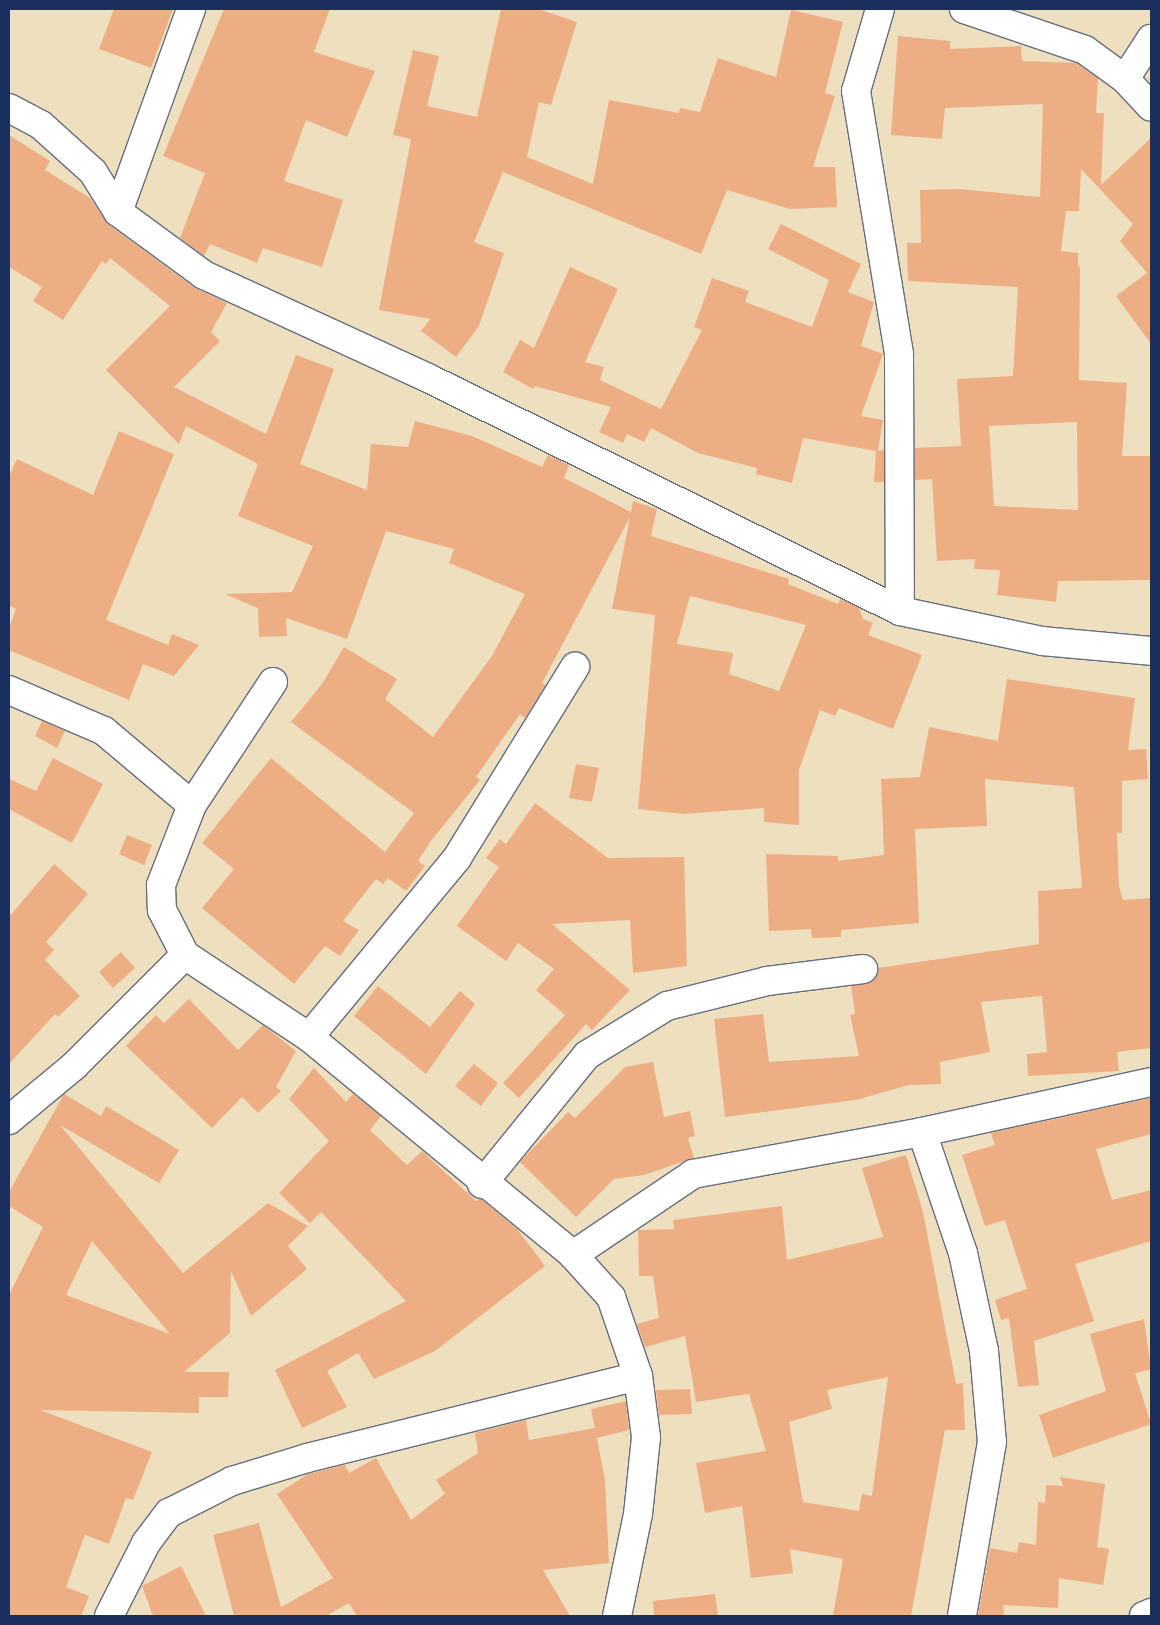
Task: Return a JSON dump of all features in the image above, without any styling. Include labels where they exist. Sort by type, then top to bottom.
[{"type":"street","points":[[118,212],[191,9]]},
{"type":"street","points":[[880,9],[856,91],[900,355],[900,611]]},
{"type":"street","points":[[964,9],[1085,50],[1125,79],[1151,107]]},
{"type":"street","points":[[1125,79],[1151,39]]},
{"type":"street","points":[[9,108],[41,125],[93,172],[118,212],[204,275],[428,378],[900,611],[1042,640],[1151,651]]},
{"type":"street","points":[[309,1037],[457,858],[575,667]]},
{"type":"street","points":[[273,682],[192,805],[161,885],[162,910],[185,954],[309,1037],[482,1184],[573,1255],[611,1297],[638,1376],[646,1437],[638,1514],[617,1616]]},
{"type":"street","points":[[9,690],[104,732],[192,805]]},
{"type":"street","points":[[9,1120],[74,1066],[185,954]]},
{"type":"street","points":[[482,1184],[587,1055],[667,1006],[767,981],[863,969]]},
{"type":"street","points":[[573,1255],[692,1174],[922,1132],[1151,1082]]},
{"type":"street","points":[[922,1132],[963,1253],[984,1351],[992,1442],[962,1616]]},
{"type":"street","points":[[109,1616],[146,1543],[169,1513],[232,1482],[307,1458],[638,1376]]},
{"type":"street","points":[[1144,1616],[1151,1613]]},
{"type":"building","points":[[114,9],[173,9],[151,68],[99,49]]},
{"type":"building","points":[[224,9],[330,9],[314,52],[375,71],[347,137],[306,120],[284,181],[343,200],[322,267],[263,248],[257,263],[210,244],[204,256],[180,238],[205,173],[163,156]]},
{"type":"building","points":[[501,9],[538,9],[577,22],[551,105],[539,102],[527,157],[593,184],[609,100],[679,113],[680,108],[700,112],[718,58],[776,77],[791,10],[843,22],[825,93],[835,96],[813,167],[835,167],[837,207],[790,209],[727,190],[701,254],[503,172],[474,242],[504,253],[479,326],[456,357],[421,331],[430,319],[379,310],[411,139],[393,135],[413,50],[439,56],[427,106],[477,117]]},
{"type":"building","points":[[898,36],[950,41],[950,49],[1021,46],[1022,61],[1076,63],[1098,78],[1096,113],[1104,113],[1101,185],[1151,138],[1151,344],[1116,296],[1147,273],[1120,241],[1133,224],[1081,169],[1079,211],[1066,211],[1061,251],[1078,253],[1078,268],[1080,265],[1079,380],[1127,383],[1122,456],[1151,456],[1151,580],[1058,581],[1056,602],[997,595],[1000,570],[974,569],[975,559],[937,561],[932,479],[915,480],[915,448],[961,446],[957,379],[1013,376],[1018,287],[908,281],[907,243],[921,243],[920,190],[959,189],[1040,197],[1043,104],[945,108],[942,139],[891,135]],"holes":[[[1077,422],[1078,510],[994,506],[989,426]]]},
{"type":"building","points":[[9,135],[50,161],[45,170],[90,198],[109,225],[195,288],[227,303],[211,332],[220,341],[174,387],[266,434],[296,355],[334,369],[300,464],[367,490],[371,444],[408,447],[415,421],[472,436],[542,467],[548,455],[569,465],[564,478],[631,512],[633,501],[657,509],[651,536],[789,579],[788,584],[838,604],[840,599],[859,608],[863,619],[873,623],[868,635],[922,655],[893,729],[839,708],[835,716],[820,710],[799,770],[799,825],[764,822],[764,808],[683,814],[638,809],[655,615],[612,609],[630,517],[542,683],[546,685],[525,718],[520,714],[476,777],[480,780],[431,841],[418,861],[425,866],[406,891],[388,878],[383,884],[376,879],[343,921],[359,930],[340,956],[325,946],[294,984],[202,908],[234,869],[202,843],[271,758],[385,852],[414,813],[291,722],[322,684],[344,647],[397,679],[385,699],[433,737],[492,656],[525,594],[449,563],[454,549],[386,531],[347,639],[286,618],[287,636],[259,637],[258,608],[225,594],[292,592],[313,546],[238,516],[258,464],[186,426],[179,444],[106,370],[170,306],[110,258],[106,264],[102,261],[63,320],[33,301],[42,287],[9,267]],"holes":[[[690,596],[806,625],[779,691],[729,674],[733,653],[677,644]]]},
{"type":"building","points":[[781,224],[861,264],[848,292],[874,302],[861,346],[883,354],[861,416],[883,420],[878,451],[884,450],[884,482],[874,482],[876,451],[803,438],[792,483],[756,474],[757,468],[698,453],[651,428],[644,442],[627,434],[623,443],[599,432],[611,407],[535,386],[533,389],[503,372],[520,340],[534,348],[570,267],[618,289],[585,362],[604,367],[600,380],[661,409],[702,330],[694,327],[712,278],[749,291],[745,302],[812,327],[829,280],[768,249]]},
{"type":"building","points":[[119,431],[174,454],[106,620],[168,645],[172,634],[199,645],[174,676],[143,664],[129,700],[9,650],[9,628],[16,609],[9,605],[9,476],[17,459],[93,495]]},
{"type":"building","points":[[1007,679],[1135,698],[1128,750],[1146,749],[1148,779],[1122,781],[1122,833],[1117,833],[1119,886],[1123,900],[1151,898],[1151,1048],[1117,1052],[1119,1071],[1028,1076],[1027,1054],[1047,1052],[1042,996],[981,1002],[990,1052],[940,1062],[941,1084],[909,1085],[856,1100],[725,1117],[714,1019],[763,1014],[769,1062],[859,1056],[850,1015],[855,1014],[851,986],[872,982],[878,968],[1039,944],[1038,891],[1082,888],[1074,787],[985,779],[987,826],[915,829],[919,923],[841,930],[841,937],[812,938],[811,929],[769,931],[766,854],[838,856],[838,861],[884,855],[881,779],[920,777],[929,727],[998,741]]},
{"type":"building","points":[[42,721],[65,731],[57,748],[35,736]]},
{"type":"building","points":[[53,758],[103,784],[72,843],[9,809],[9,779],[36,791]]},
{"type":"building","points":[[576,764],[599,768],[592,802],[569,798]]},
{"type":"building","points":[[535,803],[608,858],[684,857],[687,966],[633,973],[630,920],[552,924],[630,990],[592,1030],[586,1024],[519,1098],[503,1083],[565,1015],[536,990],[554,969],[518,943],[506,961],[457,926],[499,867],[486,858],[500,839],[506,844]]},
{"type":"building","points":[[127,835],[152,845],[144,865],[119,854]]},
{"type":"building","points":[[54,864],[88,894],[46,942],[54,950],[45,960],[80,996],[58,1017],[55,1014],[9,1064],[9,917]]},
{"type":"building","points":[[121,952],[135,968],[113,988],[99,972]]},
{"type":"building","points":[[378,986],[430,1027],[460,991],[475,1004],[426,1074],[354,1016]]},
{"type":"building","points":[[189,999],[238,1050],[263,1025],[296,1051],[276,1087],[281,1091],[258,1113],[242,1097],[212,1128],[126,1046],[156,1015],[164,1023]]},
{"type":"building","points":[[653,1062],[664,1117],[690,1111],[695,1136],[688,1138],[694,1158],[644,1175],[614,1179],[576,1217],[520,1162],[568,1112],[575,1118],[625,1067]]},
{"type":"building","points":[[474,1064],[498,1083],[481,1106],[455,1086]]},
{"type":"building","points":[[314,1068],[346,1102],[353,1094],[381,1116],[370,1130],[407,1165],[422,1151],[476,1201],[481,1199],[517,1229],[545,1266],[435,1351],[374,1379],[358,1353],[327,1371],[347,1407],[302,1428],[275,1370],[406,1301],[321,1212],[310,1223],[279,1193],[329,1141],[289,1099]]},
{"type":"building","points":[[64,1094],[101,1116],[106,1106],[179,1150],[159,1183],[60,1125],[183,1273],[268,1203],[308,1226],[288,1246],[307,1269],[251,1316],[231,1271],[230,1333],[184,1372],[229,1372],[228,1397],[199,1397],[199,1413],[40,1410],[152,1452],[133,1500],[126,1498],[109,1544],[85,1535],[66,1587],[89,1596],[81,1616],[9,1616],[9,1295],[43,1227],[9,1206],[9,1192]],"holes":[[[92,1241],[170,1334],[66,1295]]]},
{"type":"building","points":[[1151,1098],[1151,1134],[1096,1149],[1112,1200],[1151,1190],[1151,1241],[1075,1264],[1094,1321],[1034,1341],[1039,1385],[1018,1387],[1009,1318],[1001,1320],[995,1300],[1027,1289],[1005,1220],[985,1226],[962,1155],[995,1145],[991,1133]]},
{"type":"building","points":[[906,1155],[923,1212],[956,1384],[963,1383],[965,1430],[945,1430],[911,1616],[833,1616],[843,1559],[790,1549],[793,1573],[751,1578],[742,1506],[705,1513],[696,1463],[766,1451],[749,1394],[696,1402],[685,1336],[645,1347],[637,1324],[659,1318],[653,1276],[639,1276],[638,1230],[674,1229],[673,1220],[782,1206],[787,1260],[883,1237],[862,1168]],"holes":[[[888,1377],[872,1496],[862,1494],[859,1511],[803,1502],[789,1422],[832,1409],[827,1390]]]},
{"type":"building","points":[[1144,1319],[1151,1369],[1135,1373],[1151,1424],[1053,1458],[1039,1415],[1106,1391],[1090,1334]]},
{"type":"building","points":[[690,1389],[692,1414],[659,1415],[656,1390]]},
{"type":"building","points":[[626,1401],[629,1430],[597,1438],[591,1409]]},
{"type":"building","points":[[526,1420],[529,1440],[595,1428],[605,1480],[609,1563],[543,1570],[570,1616],[357,1616],[349,1603],[326,1616],[234,1616],[213,1535],[259,1523],[281,1607],[333,1578],[277,1494],[308,1474],[345,1465],[349,1473],[376,1458],[411,1520],[445,1494],[436,1480],[478,1453],[475,1433]]},
{"type":"building","points":[[1060,1477],[1105,1484],[1097,1547],[1109,1549],[1103,1585],[1059,1578],[1058,1608],[1003,1605],[1004,1616],[978,1616],[990,1548],[1017,1553],[1019,1542],[1036,1545],[1038,1502],[1045,1503],[1046,1485],[1063,1486]]},
{"type":"building","points":[[181,1566],[206,1616],[153,1616],[142,1586]]},
{"type":"building","points":[[715,1594],[718,1616],[654,1616],[653,1601]]}]
